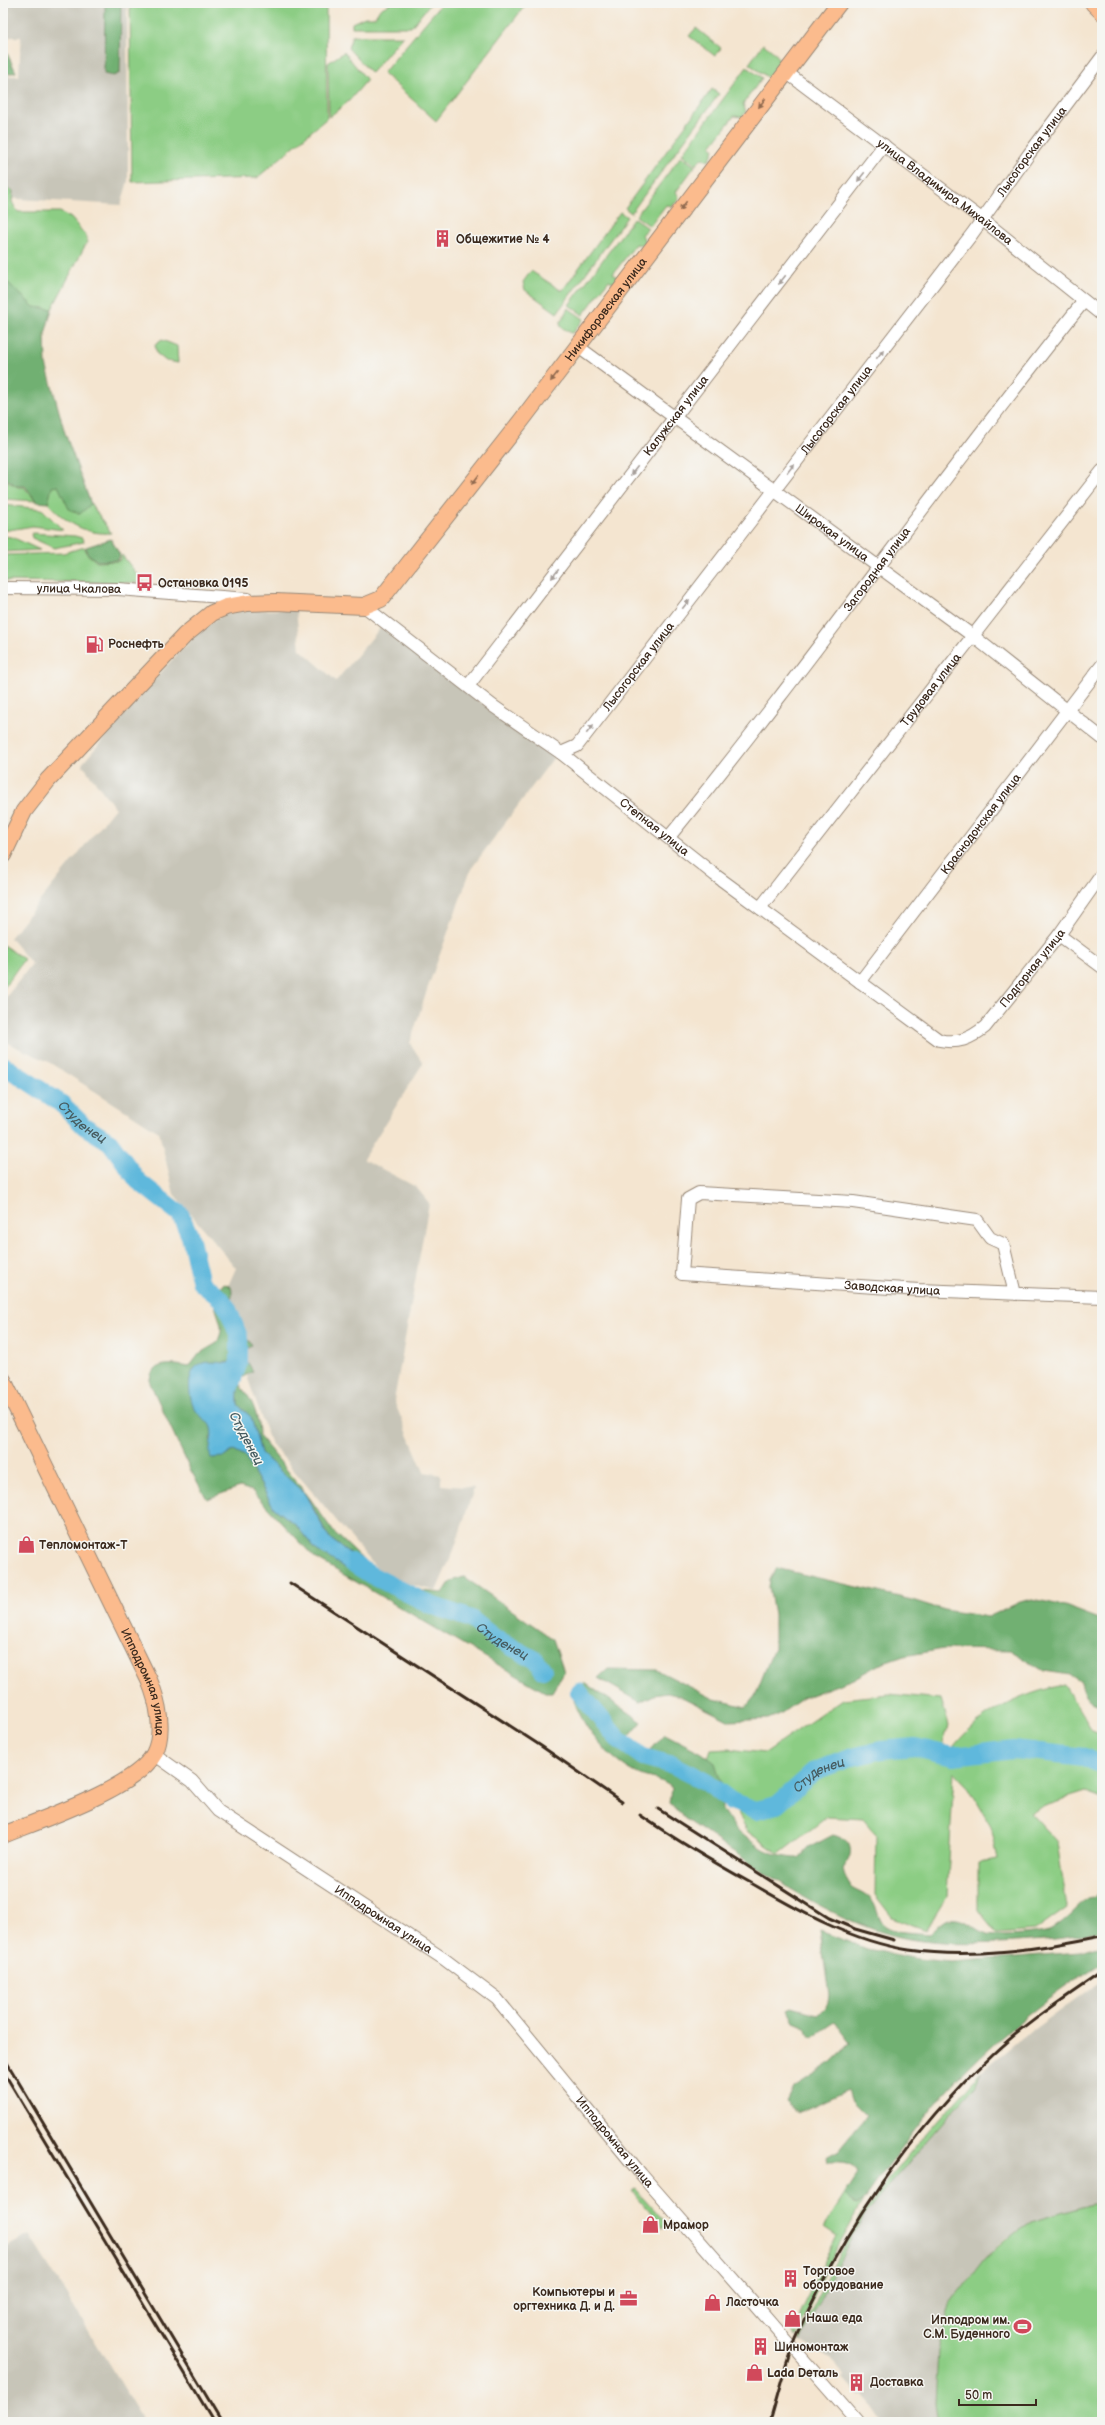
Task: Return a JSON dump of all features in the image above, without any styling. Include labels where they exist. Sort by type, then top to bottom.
[{"type":"main road","name":"Никифоровская улица","points":[[364,606],[381,599],[386,593],[839,3]]},
{"type":"main road","points":[[1093,3],[1102,12]]},
{"type":"main road","points":[[3,855],[24,811],[48,780],[196,625],[212,613],[226,607],[248,603],[275,602],[364,606]]},
{"type":"main road","name":"Ипподромная улица","points":[[3,1380],[155,1694],[159,1722],[157,1743],[154,1754]]},
{"type":"main road","points":[[3,1835],[86,1801],[131,1777],[147,1764],[154,1754]]},
{"type":"street","name":"Лысогорская улица","points":[[560,753],[578,746],[983,220],[1029,154],[1102,57]]},
{"type":"street","name":"улица Владимира Михайлова","points":[[786,72],[983,220],[1102,315]]},
{"type":"street","name":"Калужская улица","points":[[468,686],[884,145]]},
{"type":"street","name":"Загородная улица","points":[[669,837],[879,567],[962,455],[1084,301]]},
{"type":"street","name":"Широкая улица","points":[[577,346],[676,417],[973,636],[1067,712],[1102,738]]},
{"type":"street","name":"Трудовая улица","points":[[760,908],[1102,471]]},
{"type":"street","name":"улица Чкалова","points":[[3,588],[118,589],[275,602]]},
{"type":"street","name":"Степная улица","points":[[364,606],[468,686],[560,753],[669,837],[677,846],[760,908],[931,1035],[948,1042]]},
{"type":"street","name":"Краснодонская улица","points":[[860,982],[1102,666]]},
{"type":"street","name":"Подгорная улица","points":[[948,1042],[967,1039],[985,1027],[1059,935],[1102,874]]},
{"type":"street","points":[[1059,935],[1102,967]]},
{"type":"street","name":"Заводская улица","points":[[1015,1294],[1003,1244],[990,1238],[977,1220],[853,1202],[699,1193],[688,1199],[682,1274],[919,1290],[1102,1298]]},
{"type":"street","name":"Ипподромная улица","points":[[154,1754],[192,1782],[218,1811],[444,1959],[497,1999],[641,2174],[858,2422]]},
{"type":"shaded area","points":[[3,3],[127,3],[128,181],[121,205],[3,198],[4,76],[19,76],[21,37],[6,37]]},
{"type":"shaded area","points":[[296,609],[300,649],[336,681],[381,627],[554,757],[471,869],[428,987],[410,1043],[423,1063],[363,1159],[416,1187],[429,1203],[394,1401],[424,1472],[441,1475],[441,1485],[474,1488],[454,1550],[436,1591],[385,1578],[270,1442],[246,1373],[219,1306],[236,1268],[174,1194],[159,1132],[47,1061],[3,1041],[3,1001],[32,964],[10,938],[115,808],[82,764],[169,663],[206,625],[226,614],[244,611]]},
{"type":"shaded area","points":[[1102,1980],[1102,2204],[1092,2204],[1005,2239],[985,2258],[951,2302],[938,2351],[935,2404],[938,2422],[882,2422],[862,2395],[860,2397],[843,2378],[844,2376],[835,2362],[800,2341],[853,2235],[876,2200],[975,2086],[981,2072],[1019,2040]]},
{"type":"shaded area","points":[[29,2235],[144,2422],[4,2422],[3,2249]]},
{"type":"green space","points":[[105,3],[121,3],[120,73],[113,76],[104,74]]},
{"type":"green space","points":[[130,3],[326,3],[327,118],[257,178],[132,182]]},
{"type":"green space","points":[[391,3],[431,3],[411,27],[352,27],[352,23],[365,17],[375,17],[380,9]]},
{"type":"green space","points":[[442,3],[527,3],[436,121],[383,73]]},
{"type":"green space","points":[[3,15],[5,49],[16,72],[3,75]]},
{"type":"green space","points":[[696,28],[721,48],[715,56],[689,36]]},
{"type":"green space","points":[[352,36],[403,36],[371,73],[348,48]]},
{"type":"green space","points":[[763,44],[774,52],[779,63],[770,79],[749,64]]},
{"type":"green space","points":[[344,52],[367,80],[349,101],[329,117],[328,63]]},
{"type":"green space","points":[[747,67],[762,78],[743,104],[746,112],[742,117],[734,116],[711,146],[714,150],[710,159],[706,160],[702,158],[696,165],[682,154]]},
{"type":"green space","points":[[712,89],[719,94],[631,213],[625,208]]},
{"type":"green space","points":[[3,155],[8,158],[4,182],[6,188],[13,191],[12,202],[18,212],[60,212],[71,218],[87,237],[87,242],[52,309],[40,311],[14,295],[3,281]]},
{"type":"green space","points":[[681,156],[695,166],[676,192],[679,197],[678,201],[672,206],[666,205],[650,226],[636,216]]},
{"type":"green space","points":[[620,212],[627,217],[557,313],[525,290],[523,282],[531,271],[562,291]]},
{"type":"green space","points":[[634,218],[648,228],[642,235],[646,242],[641,245],[636,244],[613,274],[618,278],[617,281],[614,283],[609,280],[583,315],[569,305]]},
{"type":"green space","points":[[3,278],[34,307],[52,309],[45,334],[46,364],[65,433],[91,504],[80,514],[69,509],[58,486],[52,487],[48,503],[37,502],[25,486],[17,486],[3,477]]},
{"type":"green space","points":[[568,308],[584,319],[573,333],[561,327],[560,323]]},
{"type":"green space","points":[[162,340],[177,346],[178,363],[166,361],[157,354],[155,345]]},
{"type":"green space","points":[[75,467],[91,504],[111,533],[93,532],[76,526],[61,516],[48,503],[49,469]]},
{"type":"green space","points":[[3,479],[18,487],[24,487],[36,501],[3,499]]},
{"type":"green space","points":[[3,505],[42,509],[63,530],[33,526],[3,531]]},
{"type":"green space","points":[[31,534],[75,536],[82,538],[84,542],[54,548],[32,538]]},
{"type":"green space","points":[[3,536],[12,537],[40,550],[3,552]]},
{"type":"green space","points":[[111,539],[120,555],[118,560],[97,561],[87,553],[86,547]]},
{"type":"green space","points":[[85,547],[86,553],[97,562],[119,561],[122,555],[144,583],[3,581],[3,555],[63,553]]},
{"type":"green space","points":[[3,945],[24,959],[3,989]]},
{"type":"green space","points":[[225,1284],[231,1287],[232,1293],[230,1302],[232,1314],[252,1345],[242,1353],[253,1371],[238,1380],[251,1401],[255,1411],[258,1421],[259,1436],[309,1497],[333,1531],[384,1580],[423,1591],[443,1593],[451,1581],[464,1577],[553,1639],[564,1672],[552,1692],[545,1692],[315,1558],[252,1491],[240,1487],[207,1499],[190,1469],[150,1383],[154,1370],[158,1367],[164,1365],[176,1365],[189,1367],[200,1353],[217,1343],[221,1329],[214,1298],[219,1288]],"holes":[[[239,1362],[237,1380],[238,1405],[251,1417],[261,1453],[310,1501],[329,1538],[367,1566],[316,1550],[295,1524],[274,1508],[245,1456],[234,1450],[224,1457],[210,1439],[212,1433],[203,1363]]]},
{"type":"green space","points":[[776,1568],[912,1600],[944,1610],[988,1617],[1020,1602],[1033,1599],[1065,1606],[1102,1620],[1102,1705],[1093,1703],[1087,1698],[1081,1682],[1070,1675],[1044,1671],[1010,1650],[944,1649],[904,1656],[878,1665],[853,1679],[803,1698],[780,1714],[768,1719],[730,1721],[680,1696],[667,1693],[654,1695],[640,1702],[598,1678],[608,1669],[657,1670],[714,1699],[746,1707],[755,1696],[774,1648],[774,1614],[769,1587],[770,1580]]},
{"type":"green space","points":[[585,1683],[642,1722],[629,1737],[649,1752],[665,1734],[702,1753],[715,1763],[721,1782],[722,1809],[736,1828],[754,1844],[776,1854],[799,1858],[808,1848],[833,1835],[846,1839],[850,1847],[850,1854],[843,1869],[846,1878],[855,1890],[868,1896],[873,1901],[881,1921],[890,1928],[903,1932],[930,1934],[942,1922],[946,1920],[958,1919],[982,1932],[993,1935],[1010,1935],[1047,1931],[1065,1919],[1087,1899],[1093,1898],[1102,1891],[1102,1929],[1081,1935],[1048,1940],[968,1944],[945,1943],[922,1941],[890,1935],[859,1924],[828,1910],[767,1874],[684,1818],[670,1803],[672,1788],[668,1784],[636,1773],[616,1760],[590,1732],[578,1711],[574,1700]]},
{"type":"green space","points":[[1064,1685],[1092,1730],[1102,1734],[1102,1798],[1086,1792],[1045,1805],[1030,1813],[1057,1842],[1067,1907],[1035,1930],[997,1933],[978,1910],[978,1862],[998,1859],[991,1826],[969,1788],[954,1772],[947,1896],[926,1930],[892,1917],[875,1895],[876,1834],[863,1819],[827,1817],[779,1854],[748,1832],[731,1801],[701,1780],[711,1750],[728,1749],[765,1753],[843,1699],[888,1694],[941,1699],[949,1726],[943,1743],[951,1750],[974,1726],[1002,1707],[1032,1693]]},
{"type":"green space","points":[[820,1931],[867,1949],[918,1959],[952,1962],[1080,1952],[1102,1946],[1102,1963],[1039,2006],[999,2039],[962,2074],[903,2145],[864,2200],[856,2205],[845,2194],[858,2174],[856,2169],[845,2163],[828,2162],[827,2157],[838,2151],[867,2116],[852,2101],[848,2090],[798,2112],[786,2102],[793,2087],[829,2064],[851,2043],[835,2022],[813,2037],[806,2027],[794,2022],[788,2010],[792,2008],[817,2015],[827,2007],[829,1995]]},
{"type":"green space","points":[[981,2072],[975,2086],[876,2200],[853,2235],[800,2341],[799,2338],[830,2271],[868,2207],[908,2155]]},
{"type":"green space","points":[[635,2189],[666,2224],[663,2228],[632,2191]]},
{"type":"green space","points":[[845,2194],[854,2204],[857,2205],[864,2200],[825,2271],[796,2337],[790,2327],[800,2318],[800,2312],[837,2236],[824,2227]]},
{"type":"green space","name":"Ипподром им. С.М. Буденного","points":[[1092,2204],[1102,2204],[1102,2422],[938,2422],[935,2404],[938,2351],[951,2302],[985,2258],[1015,2232],[1030,2222]]},
{"type":"water","points":[[232,1359],[237,1359],[238,1362],[238,1405],[251,1417],[261,1453],[305,1494],[329,1538],[367,1566],[371,1575],[364,1576],[345,1568],[316,1550],[295,1524],[274,1508],[245,1456],[234,1450],[224,1457],[211,1458],[211,1428],[194,1407],[191,1400],[190,1378],[197,1366],[203,1363],[228,1363]]},
{"type":"waterway","name":"Студенец","points":[[3,1065],[62,1104],[84,1126],[110,1142],[138,1181],[180,1214],[190,1236],[201,1283],[221,1299],[228,1309],[239,1337],[239,1362],[230,1386]]},
{"type":"waterway","name":"Студенец","points":[[351,1562],[371,1575],[431,1605],[471,1619],[495,1638],[536,1660],[543,1670]]},
{"type":"waterway","name":"Студенец","points":[[579,1692],[618,1739],[643,1757],[673,1765],[706,1782],[731,1801],[756,1810],[777,1805],[815,1771],[853,1757],[881,1750],[915,1747],[953,1756],[1014,1749],[1084,1757],[1102,1765]]},
{"type":"railway","points":[[290,1583],[541,1746],[622,1802]]},
{"type":"railway","points":[[658,1809],[829,1918],[855,1929],[894,1940]]},
{"type":"railway","points":[[640,1815],[709,1859],[808,1915],[867,1940],[888,1946],[933,1953],[982,1953],[1031,1949],[1102,1936]]},
{"type":"railway","points":[[770,2422],[792,2348],[814,2299],[856,2223],[880,2186],[934,2116],[993,2054],[1032,2021],[1102,1972]]},
{"type":"railway","points":[[3,2056],[222,2422]]},
{"type":"railway","points":[[3,2071],[214,2422]]},
{"type":"place","name":"Общежитие № 4","points":[[443,239]]},
{"type":"place","name":"Остановка 0195","points":[[145,583]]},
{"type":"place","name":"Роснефть","points":[[95,644]]},
{"type":"place","name":"Тепломонтаж-Т","points":[[26,1545]]},
{"type":"place","name":"Мрамор","points":[[650,2225]]},
{"type":"place","name":"Торговое оборудование","points":[[790,2278]]},
{"type":"place","name":"Компьютеры и оргтехника Д. и Д.","points":[[628,2299]]},
{"type":"place","name":"Ласточка","points":[[713,2302]]},
{"type":"place","name":"Наша еда","points":[[793,2318]]},
{"type":"place","name":"Ипподром им. С.М. Буденного","points":[[1023,2327]]},
{"type":"place","name":"Шиномонтаж","points":[[761,2347]]},
{"type":"place","name":"Lada Dеталь","points":[[754,2373]]},
{"type":"place","name":"Доставка","points":[[857,2382]]}]
